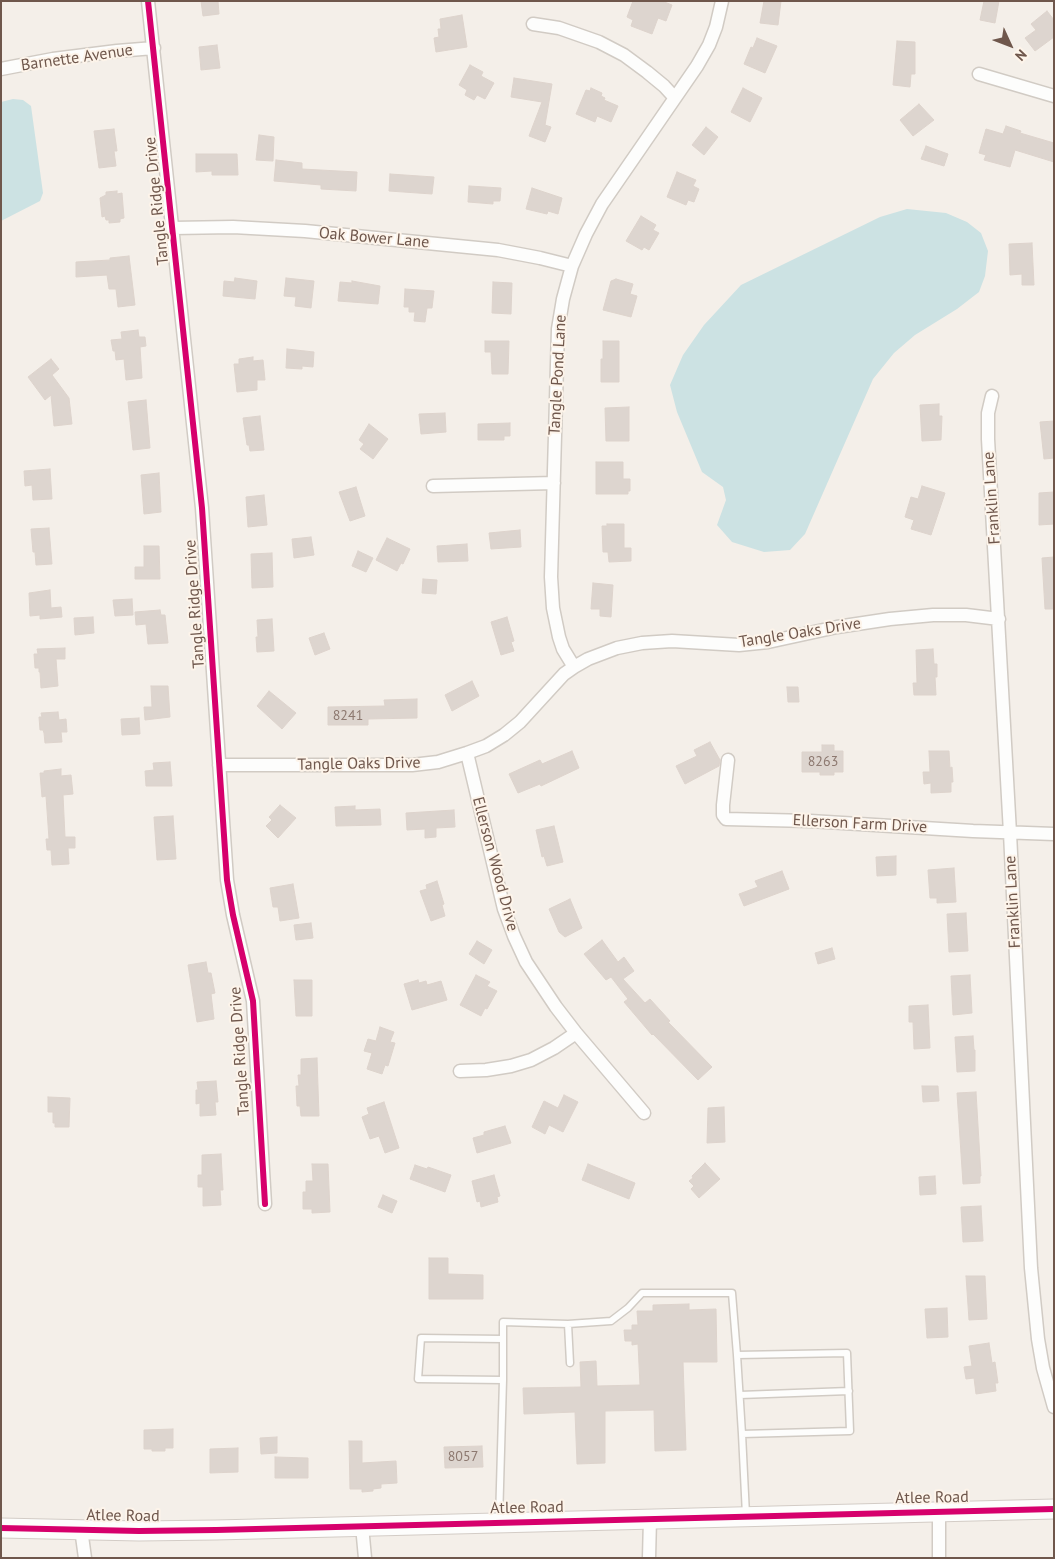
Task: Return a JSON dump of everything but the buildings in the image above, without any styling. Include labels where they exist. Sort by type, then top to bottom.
[{"type":"main road","name":"Atlee Road","points":[[1,1528],[206,1530],[1054,1509]]},
{"type":"street","name":"Tangle Ridge Drive","points":[[148,1],[202,508],[228,880],[233,914],[253,1000],[264,1204]]},
{"type":"street","name":"Tangle Pond Lane","points":[[574,667],[563,649],[559,637],[553,608],[551,577],[558,329],[563,299],[572,266],[602,204],[675,98],[709,44],[722,1]]},
{"type":"street","points":[[533,24],[559,28],[599,42],[647,72],[675,98]]},
{"type":"street","name":"Barnette Avenue","points":[[1,69],[53,59],[154,48]]},
{"type":"street","points":[[979,74],[1054,96]]},
{"type":"street","name":"Oak Bower Lane","points":[[173,228],[233,227],[305,231],[498,250],[572,266]]},
{"type":"street","name":"Franklin Lane","points":[[992,396],[988,412],[988,440],[999,618],[1031,1268],[1038,1339],[1043,1368],[1054,1407]]},
{"type":"street","points":[[433,486],[554,483]]},
{"type":"street","name":"Tangle Oaks Drive","points":[[219,765],[412,765],[438,762],[467,754],[486,746],[520,722],[564,674],[574,667],[588,659],[610,651],[642,643],[672,642],[739,645],[768,642],[837,627],[890,619],[933,615],[999,618]]},
{"type":"street","name":"Ellerson Wood Drive","points":[[467,754],[504,909],[526,962],[576,1033],[644,1113]]},
{"type":"street","name":"Ellerson Farm Drive","points":[[728,760],[723,805],[723,815],[726,819],[810,820],[1010,833],[1054,834]]},
{"type":"street","points":[[460,1071],[486,1070],[511,1066],[531,1060],[554,1048],[576,1033]]},
{"type":"street","points":[[939,1512],[940,1558]]},
{"type":"street","points":[[649,1558],[650,1519]]},
{"type":"street","points":[[362,1526],[365,1558]]},
{"type":"street","points":[[81,1530],[85,1558]]},
{"type":"lane","points":[[499,1522],[503,1322],[568,1324],[611,1321],[628,1308],[642,1293],[732,1293],[740,1395],[746,1516]]},
{"type":"lane","points":[[568,1324],[570,1363]]},
{"type":"lane","points":[[503,1339],[421,1338],[418,1379],[503,1380]]},
{"type":"lane","points":[[737,1355],[847,1353],[850,1431],[742,1434]]},
{"type":"lane","points":[[740,1395],[848,1391]]},
{"type":"shaded area","points":[[13,99],[23,100],[31,106],[43,193],[40,201],[1,221],[1,102]]},
{"type":"shaded area","points":[[907,209],[946,213],[967,222],[981,233],[988,251],[985,276],[979,292],[957,309],[915,335],[894,353],[873,379],[805,534],[790,550],[764,552],[732,542],[717,525],[726,500],[723,487],[702,472],[677,412],[670,385],[683,355],[704,325],[741,285],[880,217]]},
{"type":"cycle path","points":[[148,1],[202,508],[227,880],[253,1001],[265,1204]]},
{"type":"cycle path","points":[[1,1528],[139,1531],[216,1530],[1054,1509]]}]
